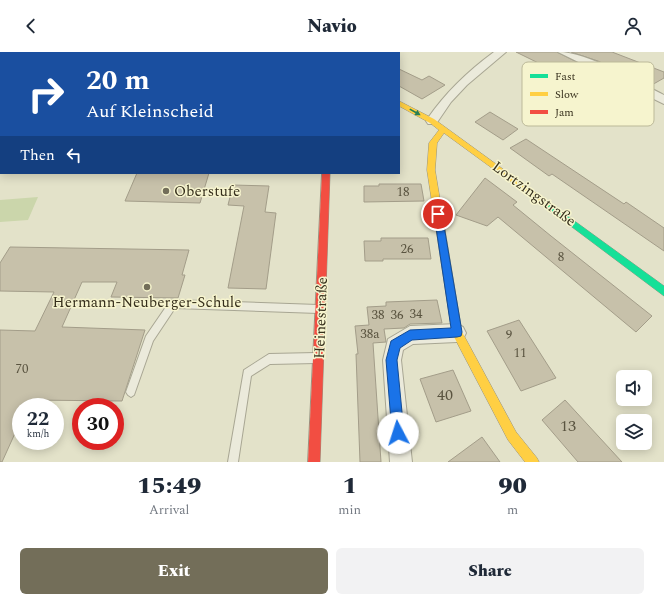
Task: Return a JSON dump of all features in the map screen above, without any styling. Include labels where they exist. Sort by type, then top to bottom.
[{"type":"street","points":[[432,121],[457,86],[501,52]]},
{"type":"street","points":[[563,52],[586,62]]},
{"type":"street","points":[[654,95],[664,100]]},
{"type":"street","name":"Lortzingstraße","points":[[400,104],[432,121],[530,191],[664,292]]},
{"type":"street","points":[[443,130],[433,143],[431,170],[457,332],[512,436],[533,462]]},
{"type":"street","name":"Heinestraße","points":[[314,462],[326,174]]},
{"type":"street","points":[[401,462],[392,360],[395,345],[410,335],[457,332]]},
{"type":"lane","points":[[131,392],[149,340],[173,304],[321,309]]},
{"type":"lane","points":[[233,462],[247,373],[269,359],[319,358]]},
{"type":"green space","points":[[38,197],[28,220],[0,222],[0,200]]},
{"type":"building","points":[[516,52],[557,52],[577,62],[536,62]]},
{"type":"building","points":[[571,52],[612,52],[638,62],[600,62]]},
{"type":"building","points":[[654,68],[664,72],[664,78],[654,84]]},
{"type":"building","points":[[400,69],[422,80],[429,76],[445,85],[422,99],[400,87]]},
{"type":"building","points":[[490,112],[518,129],[503,140],[475,122]]},
{"type":"building","points":[[526,139],[624,204],[626,202],[664,228],[664,251],[552,174],[549,176],[510,148]]},
{"type":"building","name":"Oberstufe","points":[[137,174],[209,174],[200,203],[125,201]]},
{"type":"building","points":[[485,178],[517,202],[513,205],[652,316],[636,332],[498,217],[487,226],[456,215]]},
{"type":"building","points":[[379,184],[421,184],[424,201],[364,202],[364,186],[379,186]]},
{"type":"building","points":[[233,185],[269,186],[265,212],[276,213],[266,289],[228,288],[244,206],[228,205]]},
{"type":"building","points":[[381,238],[428,238],[431,259],[383,259],[383,261],[365,261],[364,241],[381,241]]},
{"type":"building","points":[[10,247],[189,250],[182,275],[185,275],[178,298],[111,297],[117,282],[82,282],[62,327],[145,330],[123,398],[72,398],[72,400],[64,400],[64,398],[12,398],[12,440],[2,462],[0,462],[0,330],[35,331],[54,292],[0,291],[0,263]]},
{"type":"building","points":[[437,300],[442,323],[410,324],[404,328],[384,329],[386,342],[373,343],[381,462],[360,462],[356,354],[358,354],[355,326],[369,325],[367,307],[386,306],[386,302]]},
{"type":"building","points":[[519,320],[556,378],[521,391],[487,331]]},
{"type":"building","points":[[453,370],[471,411],[436,422],[420,379]]},
{"type":"building","points":[[565,400],[622,462],[578,462],[542,420]]},
{"type":"building","points":[[482,437],[500,462],[448,462]]},
{"type":"traffic: fast","points":[[547,204],[664,292]]},
{"type":"traffic: slow","points":[[400,104],[432,121],[547,204]]},
{"type":"traffic: slow","points":[[443,130],[433,143],[431,170],[457,333],[512,436],[533,462]]},
{"type":"traffic: jam","points":[[314,462],[326,174]]},
{"type":"place","name":"Oberstufe","points":[[166,191]]},
{"type":"place","name":"Hermann-Neuberger-Schule","points":[[147,287]]},
{"type":"route","points":[[398,433],[392,360],[395,345],[410,335],[457,332],[438,214]]}]
